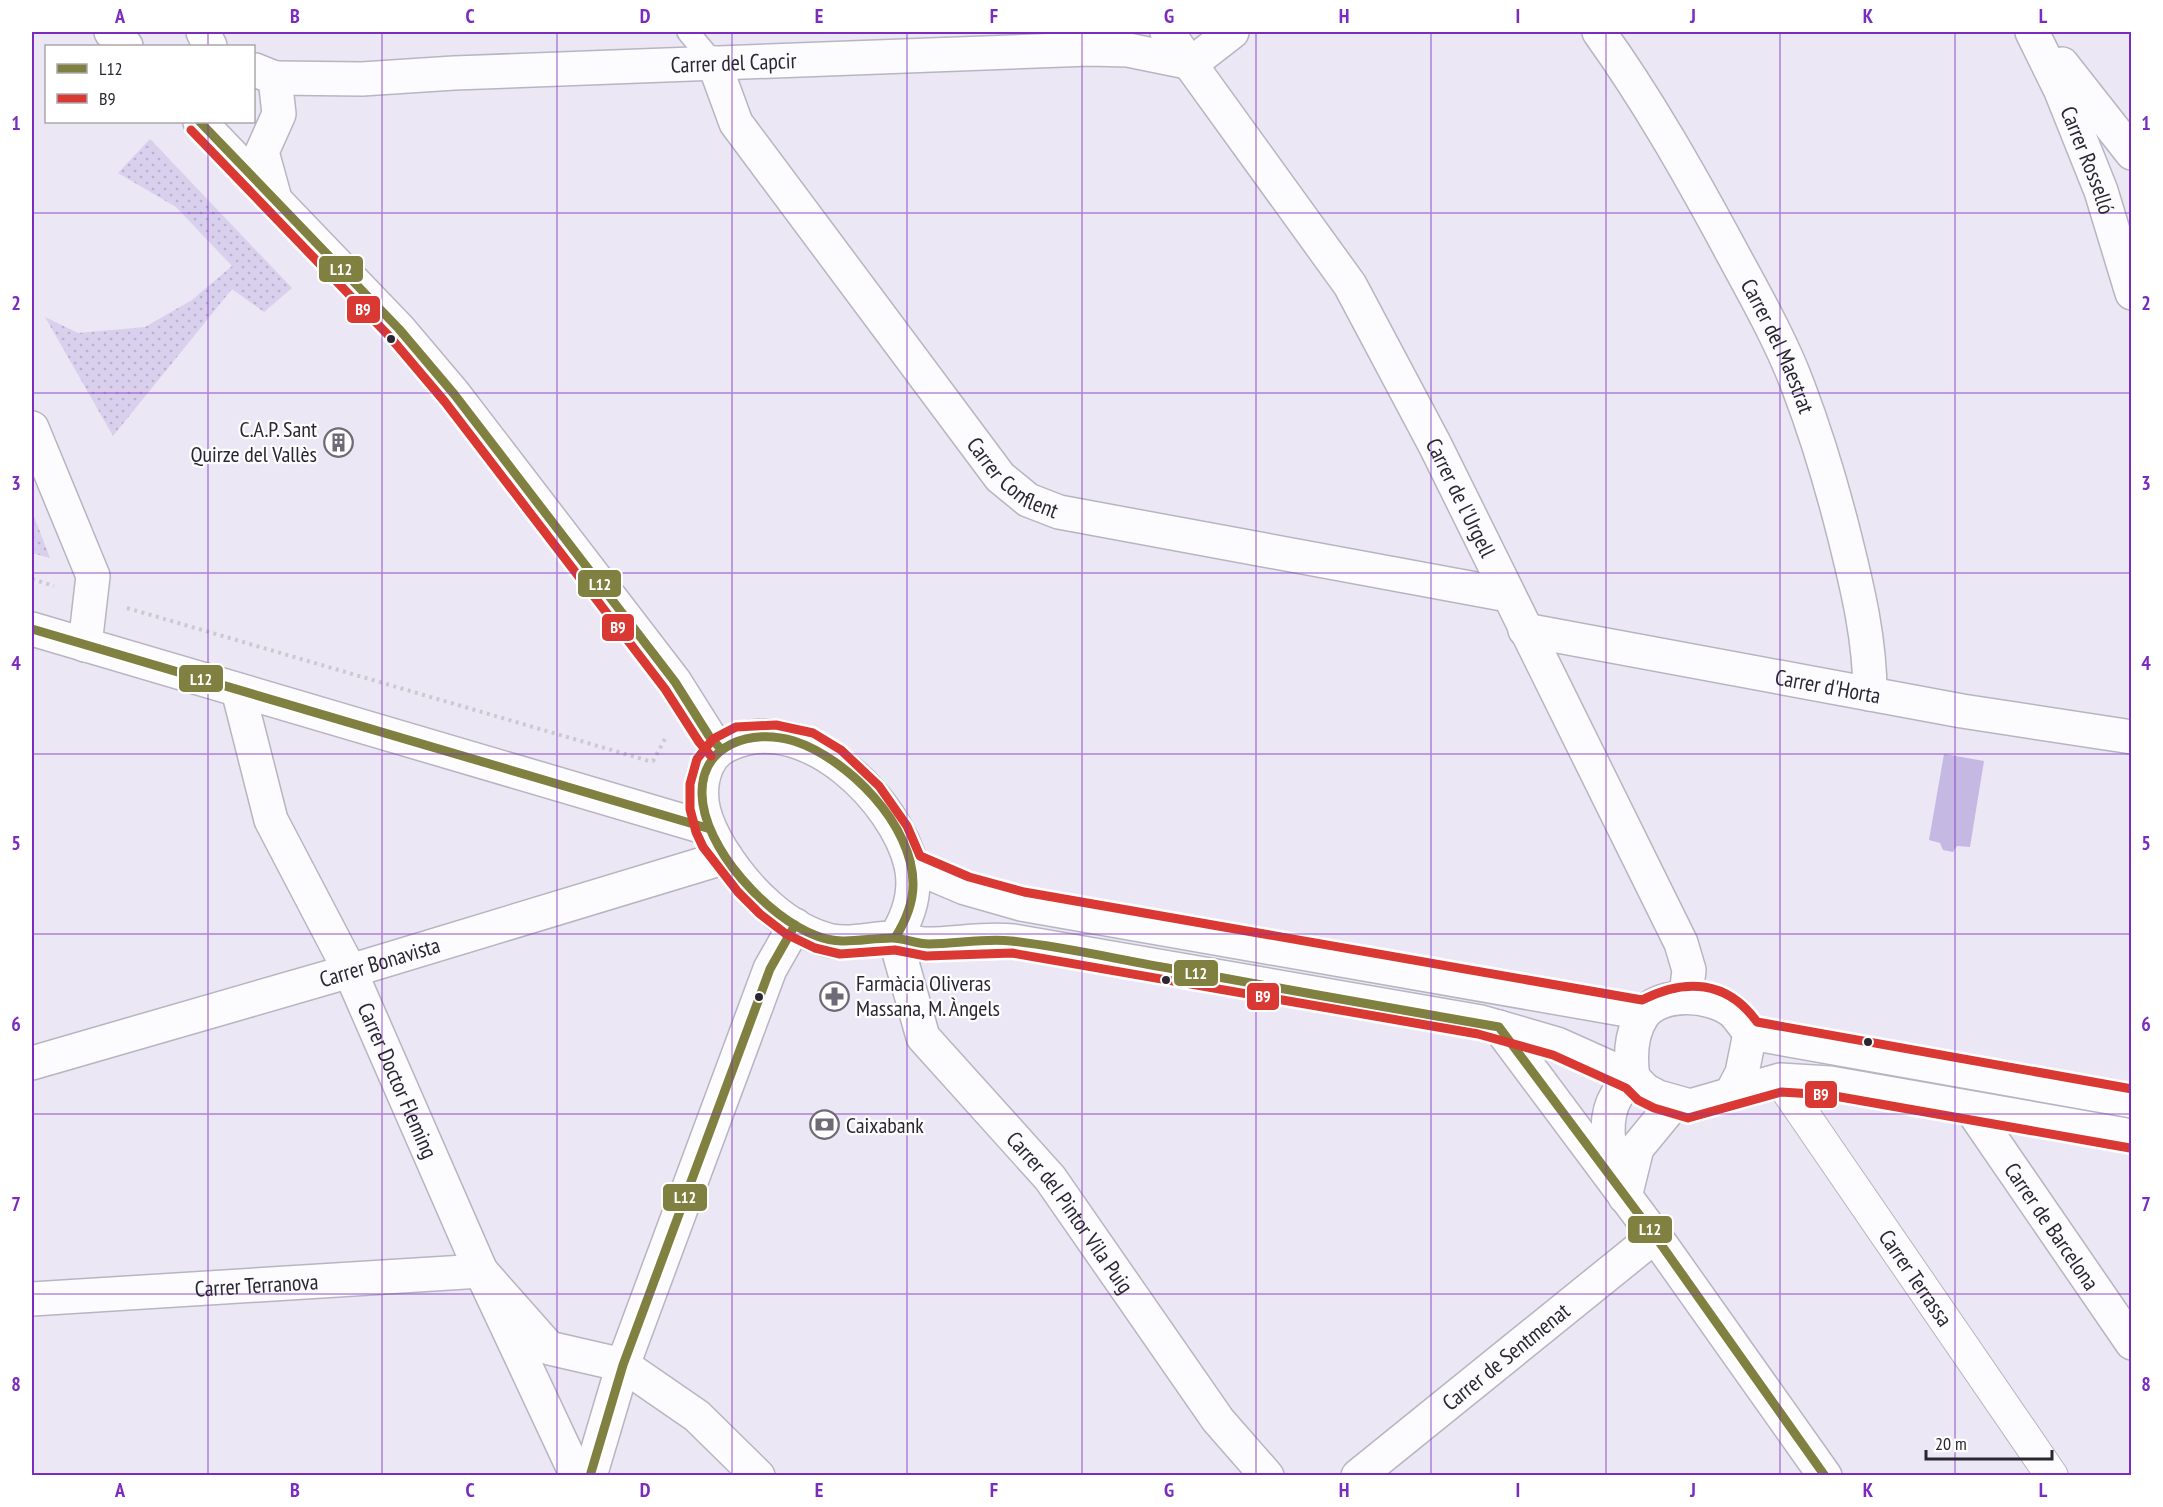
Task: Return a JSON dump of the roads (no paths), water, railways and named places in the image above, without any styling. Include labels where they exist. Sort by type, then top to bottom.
[{"type":"street","points":[[111,32],[125,45]]},
{"type":"street","name":"Carrer de l'Urgell","points":[[1167,32],[1192,63],[1350,285],[1435,445],[1681,943],[1689,969],[1686,996]]},
{"type":"street","points":[[1192,63],[1232,32]]},
{"type":"street","name":"Carrer del Maestrat","points":[[1599,32],[1632,77],[1700,193],[1752,289],[1797,384],[1826,464],[1859,593],[1870,654],[1870,694]]},
{"type":"street","name":"Carrer Rosselló","points":[[2032,32],[2061,91],[2102,191],[2132,293]]},
{"type":"street","name":"Carrer Rosselló","points":[[2036,32],[2132,153]]},
{"type":"street","name":"Carrer del Capcir","points":[[264,74],[362,79],[454,73],[1090,49],[1128,50],[1192,63]]},
{"type":"street","name":"Carrer Conflent","points":[[714,63],[736,123],[1000,477],[1028,500],[1059,512],[1508,595]]},
{"type":"street","points":[[264,74],[279,114],[262,152],[275,199]]},
{"type":"street","points":[[201,123],[399,329],[454,394],[675,682],[720,748]]},
{"type":"street","points":[[32,428],[93,576],[85,645]]},
{"type":"street","points":[[32,629],[707,828]]},
{"type":"street","name":"Carrer d'Horta","points":[[1525,630],[1870,694],[2132,737]]},
{"type":"street","name":"Carrer Doctor Fleming","points":[[238,690],[271,820],[350,971],[481,1271],[577,1476]]},
{"type":"street","points":[[895,938],[909,916],[912,889],[911,866],[897,832],[874,799],[844,768],[810,744],[782,736],[747,738],[720,748],[707,766],[701,797],[707,828],[726,857],[762,901],[795,925],[832,941],[864,942],[895,938],[924,944],[988,938],[1012,941],[1499,1027],[1557,1044],[1633,1078],[1645,1090],[1674,1103],[1690,1106],[1780,1080],[1830,1083],[1972,1110],[2132,1136]]},
{"type":"street","name":"Carrer Bonavista","points":[[32,1063],[350,971],[726,857]]},
{"type":"street","points":[[911,866],[965,888],[1021,904],[1644,1013]]},
{"type":"street","points":[[590,1476],[623,1365],[770,969],[795,925]]},
{"type":"street","name":"Carrer del Pintor Vila Puig","points":[[895,938],[923,1037],[1050,1178],[1218,1420],[1267,1476]]},
{"type":"street","points":[[1625,1197],[1612,1160],[1608,1128],[1616,1095],[1633,1078],[1632,1048],[1635,1029],[1644,1013],[1662,1003],[1686,996],[1732,1011],[1750,1033],[2132,1101]]},
{"type":"street","points":[[1499,1027],[1654,1236],[1825,1476]]},
{"type":"street","points":[[1731,1094],[1742,1073],[1750,1033]]},
{"type":"street","name":"Carrer Terrassa","points":[[1780,1080],[2052,1476]]},
{"type":"street","points":[[1625,1197],[1637,1148],[1674,1103]]},
{"type":"street","name":"Carrer de Barcelona","points":[[1972,1110],[2132,1342]]},
{"type":"street","name":"Carrer de Sentmenat","points":[[1359,1476],[1654,1236]]},
{"type":"street","name":"Carrer Doctor Fleming","points":[[481,1271],[549,1348],[623,1365]]},
{"type":"street","name":"Carrer Terranova","points":[[32,1299],[481,1271]]},
{"type":"street","points":[[623,1365],[697,1416],[758,1476]]},
{"type":"lane","points":[[688,32],[714,63]]},
{"type":"place","name":"C.A.P. Sant Quirze del Vallès","points":[[338,442]]},
{"type":"place","name":"Farmàcia Oliveras Massana, M. Àngels","points":[[835,996]]},
{"type":"place","name":"Caixabank","points":[[825,1125]]}]
